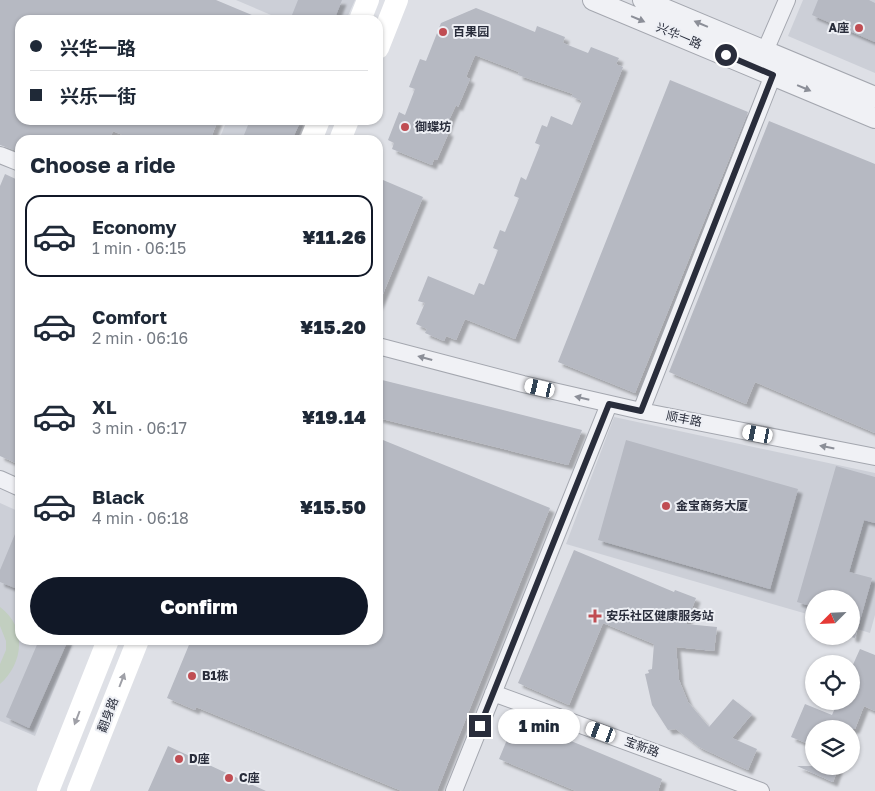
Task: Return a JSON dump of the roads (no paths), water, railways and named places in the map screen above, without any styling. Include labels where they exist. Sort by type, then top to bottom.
[{"type":"main road","points":[[362,15],[368,0]]},
{"type":"main road","points":[[383,35],[397,0]]},
{"type":"main road","points":[[48,791],[106,645]]},
{"type":"main road","name":"翻身路","points":[[78,791],[136,645]]},
{"type":"street","name":"兴华一路","points":[[593,0],[875,118]]},
{"type":"street","name":"兴华一路","points":[[642,0],[875,97]]},
{"type":"street","points":[[641,411],[773,75],[765,51],[788,0]]},
{"type":"street","points":[[0,155],[15,161]]},
{"type":"street","name":"顺丰路","points":[[383,347],[609,404],[875,457]]},
{"type":"street","points":[[454,791],[609,404]]},
{"type":"street","points":[[0,479],[15,486]]},
{"type":"street","name":"宝新路","points":[[494,693],[762,791]]},
{"type":"place","name":"A座","points":[[859,28]]},
{"type":"place","name":"百果园","points":[[443,32]]},
{"type":"place","name":"御蝶坊","points":[[405,127]]},
{"type":"place","name":"金宝商务大厦","points":[[666,506]]},
{"type":"place","name":"安乐社区健康服务站","points":[[595,616]]},
{"type":"place","name":"B1栋","points":[[192,676]]},
{"type":"place","name":"D座","points":[[179,759]]},
{"type":"place","name":"C座","points":[[229,778]]}]
